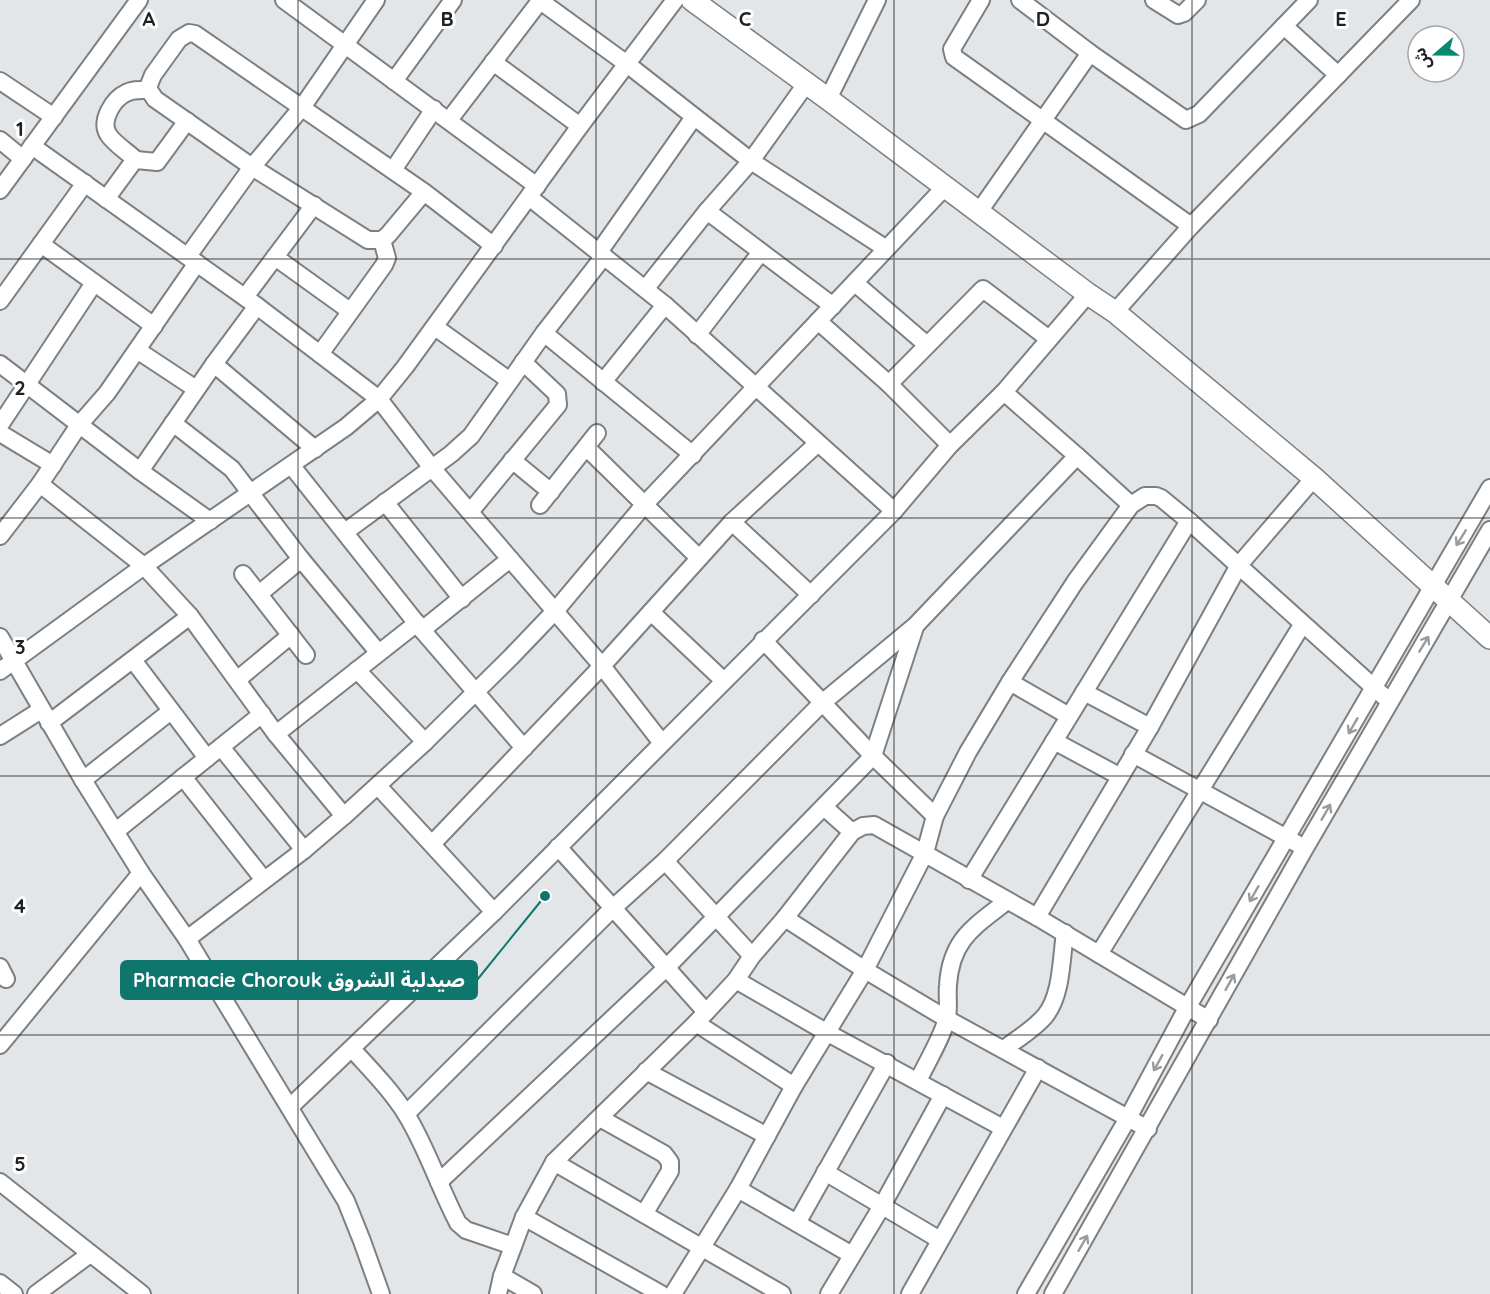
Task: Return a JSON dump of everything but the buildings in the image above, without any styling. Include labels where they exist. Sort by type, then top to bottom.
[{"type":"main road","points":[[692,0],[1115,312],[1314,478],[1490,638]]},
{"type":"street","points":[[0,190],[139,0]]},
{"type":"street","points":[[284,0],[449,120],[533,191],[602,254],[665,304],[755,388],[894,511]]},
{"type":"street","points":[[0,536],[40,484],[79,425],[107,393],[154,326],[192,260],[252,167],[303,106],[376,0]]},
{"type":"street","points":[[394,81],[453,0]]},
{"type":"street","points":[[449,120],[539,0],[627,64],[751,161],[885,248]]},
{"type":"street","points":[[7,667],[144,566],[346,427],[379,399],[435,327],[580,126],[675,0]]},
{"type":"street","points":[[828,99],[877,0]]},
{"type":"street","points":[[981,0],[952,49],[952,56],[1191,226]]},
{"type":"street","points":[[1020,0],[1090,53],[1183,119],[1188,120],[1199,114],[1309,0]]},
{"type":"street","points":[[1154,0],[1178,15],[1185,13],[1197,0]]},
{"type":"street","points":[[1115,312],[1191,226],[1411,0]]},
{"type":"street","points":[[1284,26],[1338,75]]},
{"type":"street","points":[[424,192],[388,236],[382,240],[368,240],[252,167],[155,99],[148,85],[179,39],[189,33],[195,34],[303,106],[424,192],[494,246]]},
{"type":"street","points":[[978,213],[1090,53]]},
{"type":"street","points":[[494,62],[580,126]]},
{"type":"street","points":[[0,81],[54,117]]},
{"type":"street","points":[[646,288],[707,211],[751,161],[806,84]]},
{"type":"street","points":[[149,90],[128,92],[122,95],[106,115],[105,126],[108,135],[136,160],[155,163],[159,161],[188,121]]},
{"type":"street","points":[[393,170],[434,109]]},
{"type":"street","points":[[345,532],[432,468],[471,436],[602,254],[694,117]]},
{"type":"street","points":[[0,140],[85,183],[251,302],[379,399],[432,468],[556,610],[662,743]]},
{"type":"street","points":[[106,199],[132,162],[136,160]]},
{"type":"street","points":[[0,300],[85,183]]},
{"type":"street","points":[[187,939],[304,850],[425,742],[556,610],[644,505],[944,188]]},
{"type":"street","points":[[140,471],[214,364],[275,257],[314,205]]},
{"type":"street","points":[[707,211],[833,306]]},
{"type":"street","points":[[320,354],[384,265],[387,258],[382,240]]},
{"type":"street","points":[[41,244],[154,326]]},
{"type":"street","points":[[697,335],[761,252]]},
{"type":"street","points":[[275,257],[350,311]]},
{"type":"street","points":[[0,425],[94,283]]},
{"type":"street","points":[[855,283],[927,345]]},
{"type":"street","points":[[889,384],[983,290],[1049,339]]},
{"type":"street","points":[[290,1107],[494,912],[894,511],[950,445],[1004,392],[1088,294]]},
{"type":"street","points":[[603,382],[665,304]]},
{"type":"street","points":[[818,321],[889,384],[950,445]]},
{"type":"street","points":[[435,327],[510,381]]},
{"type":"street","points":[[544,333],[693,455]]},
{"type":"street","points":[[137,350],[196,389]]},
{"type":"street","points":[[470,512],[556,408],[557,394],[523,362]]},
{"type":"street","points":[[0,364],[140,471],[210,521]]},
{"type":"street","points":[[214,364],[315,449]]},
{"type":"street","points":[[1004,392],[1131,505]]},
{"type":"street","points":[[173,423],[232,469],[301,559],[378,652]]},
{"type":"street","points":[[0,433],[53,465]]},
{"type":"street","points":[[540,505],[597,433]]},
{"type":"street","points":[[432,844],[602,666],[732,522],[818,443]]},
{"type":"street","points":[[586,447],[699,558]]},
{"type":"street","points":[[406,1114],[613,908],[665,861],[822,703],[915,626],[1077,456]]},
{"type":"street","points":[[512,460],[551,492]]},
{"type":"street","points":[[291,465],[420,626],[524,748]]},
{"type":"street","points":[[1037,917],[1150,727],[1239,565],[1314,478]]},
{"type":"street","points":[[40,484],[144,566],[190,616],[276,734],[344,816]]},
{"type":"street","points":[[1026,1294],[1128,1118],[1187,1008],[1490,488]]},
{"type":"street","points":[[673,1294],[738,1189],[794,1086],[864,970],[925,853],[935,816],[968,752],[1010,682],[1076,582],[1131,505],[1145,496],[1156,496],[1189,521],[1389,701]]},
{"type":"street","points":[[385,502],[462,598]]},
{"type":"street","points":[[969,880],[1189,521]]},
{"type":"street","points":[[732,522],[811,595]]},
{"type":"street","points":[[1053,1294],[1389,701],[1490,530]]},
{"type":"street","points":[[259,594],[301,559]]},
{"type":"street","points":[[276,734],[378,652],[462,598],[510,559]]},
{"type":"street","points":[[243,574],[306,655]]},
{"type":"street","points":[[651,612],[723,681]]},
{"type":"street","points":[[0,736],[45,716],[133,660],[190,616]]},
{"type":"street","points":[[1099,954],[1302,625]]},
{"type":"street","points":[[439,1182],[666,968],[873,756],[915,626]]},
{"type":"street","points":[[237,680],[291,635]]},
{"type":"street","points":[[0,637],[7,667],[45,716],[141,873],[187,939],[346,1201],[363,1241],[381,1294]]},
{"type":"street","points":[[764,640],[873,756],[935,816]]},
{"type":"street","points":[[133,660],[207,758]]},
{"type":"street","points":[[357,670],[425,742]]},
{"type":"street","points":[[1010,682],[1069,716]]},
{"type":"street","points":[[1084,692],[1150,727]]},
{"type":"street","points":[[83,780],[171,711]]},
{"type":"street","points":[[116,831],[262,714]]},
{"type":"street","points":[[1054,741],[1119,776]]},
{"type":"street","points":[[221,747],[304,850]]},
{"type":"street","points":[[1133,754],[1305,848]]},
{"type":"street","points":[[183,777],[264,880]]},
{"type":"street","points":[[378,786],[494,912]]},
{"type":"street","points":[[824,807],[852,832]]},
{"type":"street","points":[[498,1294],[502,1276],[524,1217],[554,1162],[701,1018],[736,980],[752,956],[785,918],[852,832],[863,826],[877,826],[1065,933],[1209,1020]]},
{"type":"street","points":[[558,848],[666,968],[701,1018],[794,1086]]},
{"type":"street","points":[[665,861],[752,956]]},
{"type":"street","points":[[0,1046],[141,873]]},
{"type":"street","points":[[918,1081],[947,1018],[951,960],[959,942],[976,925],[1007,901]]},
{"type":"street","points":[[785,918],[864,970],[1148,1129]]},
{"type":"street","points":[[1004,1049],[1041,1020],[1051,1007],[1057,990],[1065,933]]},
{"type":"street","points":[[736,980],[826,1032],[887,1063],[1003,1128]]},
{"type":"street","points":[[352,1049],[394,1096],[406,1114],[460,1226],[470,1232],[513,1246]]},
{"type":"street","points":[[797,1223],[887,1063]]},
{"type":"street","points":[[910,1294],[1038,1068]]},
{"type":"street","points":[[646,1071],[767,1136]]},
{"type":"street","points":[[829,1294],[882,1206],[943,1095]]},
{"type":"street","points":[[600,1118],[664,1154],[670,1162],[670,1171],[644,1214]]},
{"type":"street","points":[[554,1162],[703,1247],[757,1288],[782,1294]]},
{"type":"street","points":[[825,1172],[940,1240]]},
{"type":"street","points":[[0,1182],[142,1294]]},
{"type":"street","points":[[738,1189],[852,1255]]},
{"type":"street","points":[[524,1217],[661,1294]]},
{"type":"street","points":[[36,1294],[90,1254]]},
{"type":"street","points":[[502,1276],[533,1294]]},
{"type":"street","points":[[0,1283],[14,1294]]},
{"type":"place","name":"Pharmacie Chorouk صيدلية الشروق","points":[[545,896]]}]
